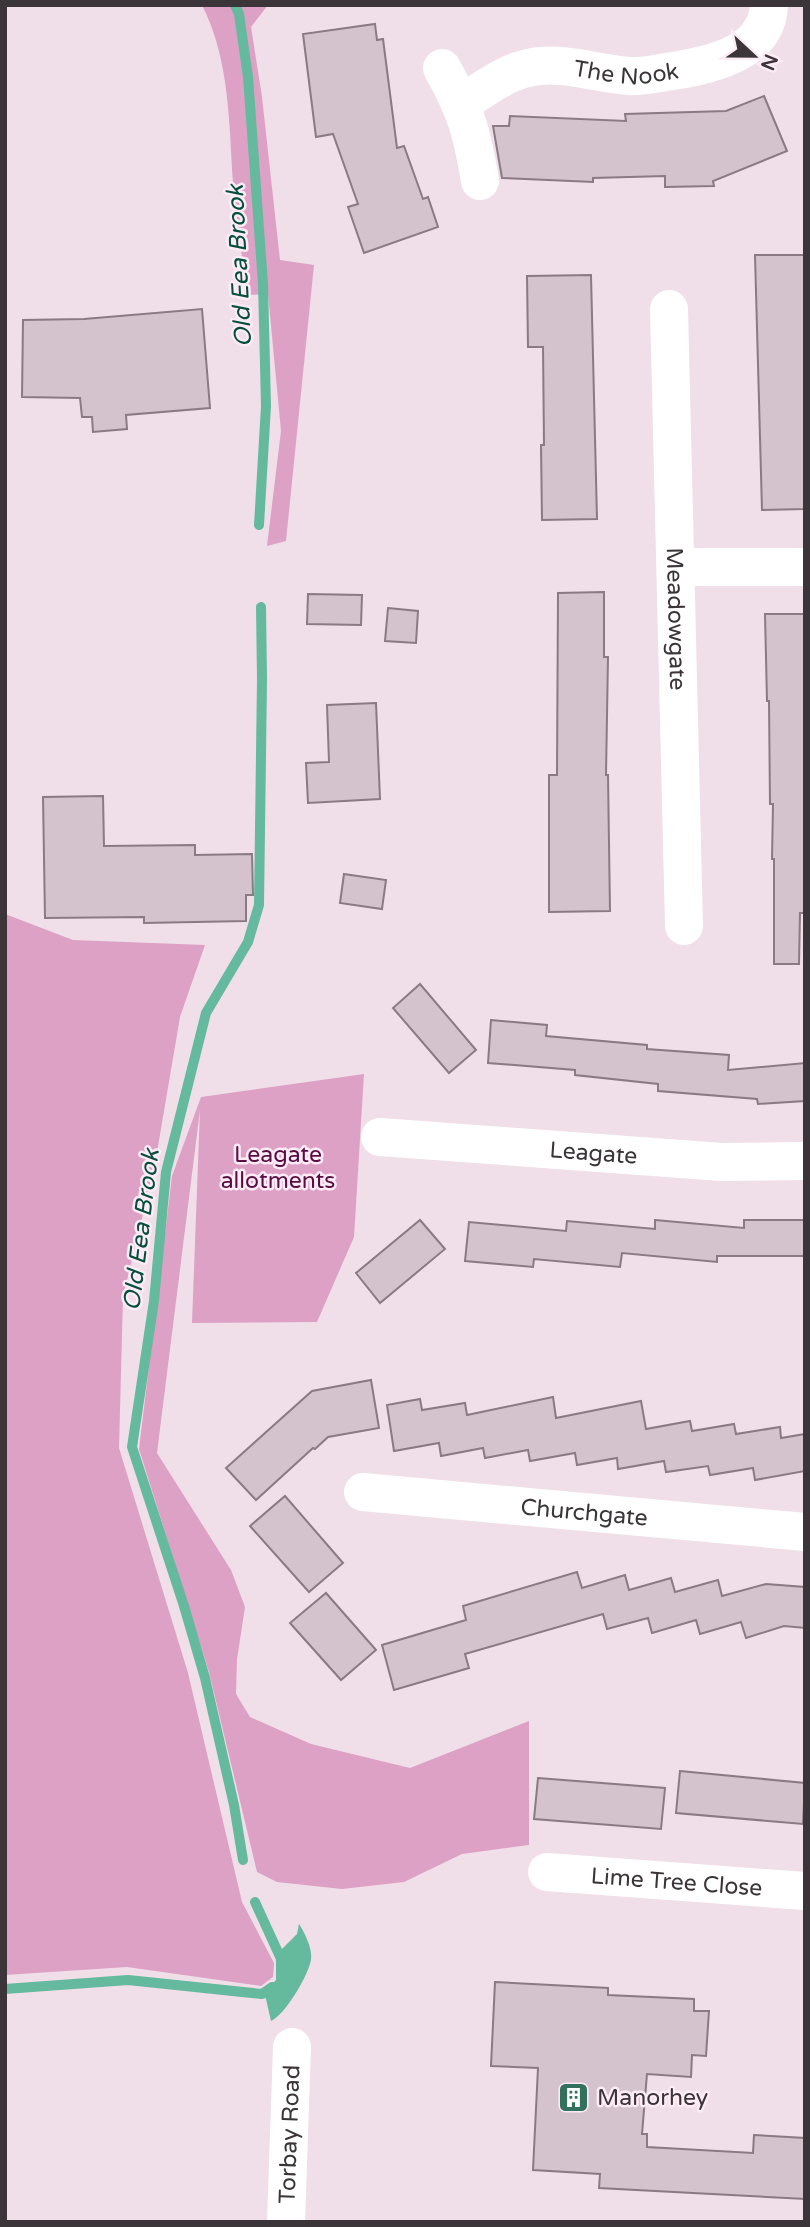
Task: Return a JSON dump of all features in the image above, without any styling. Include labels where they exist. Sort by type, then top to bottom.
[{"type":"street","name":"The Nook","points":[[461,103],[528,68],[556,66],[633,77],[706,66],[739,52],[756,39],[768,15],[769,5]]},
{"type":"street","points":[[442,68],[461,103],[472,134],[480,181]]},
{"type":"street","name":"Meadowgate","points":[[668,309],[684,926]]},
{"type":"street","points":[[676,567],[805,567]]},
{"type":"street","name":"Leagate","points":[[380,1137],[722,1162],[805,1161]]},
{"type":"street","name":"Churchgate","points":[[363,1492],[805,1532]]},
{"type":"street","name":"Lime Tree Close","points":[[547,1872],[805,1891]]},
{"type":"street","name":"Torbay Road","points":[[286,2222],[292,2047]]},
{"type":"green space","points":[[202,5],[268,5],[251,27],[262,97],[280,260],[314,265],[286,541],[267,546],[281,431],[268,294],[247,295],[234,197],[223,70],[211,26]]},
{"type":"green space","points":[[5,914],[73,940],[205,945],[180,1017],[155,1164],[123,1297],[119,1448],[188,1673],[242,1902],[274,1963],[273,1977],[261,1986],[127,1967],[5,1975]]},
{"type":"green space","name":"Leagate allotments","points":[[364,1074],[354,1237],[317,1322],[192,1323],[200,1110],[157,1453],[231,1570],[245,1607],[237,1659],[236,1694],[250,1717],[311,1744],[410,1768],[529,1721],[529,1845],[462,1854],[404,1882],[342,1889],[277,1882],[257,1872],[209,1672],[139,1449],[172,1176],[201,1097]]},
{"type":"shaded area","points":[[299,1924],[311,1951],[309,1967],[289,2003],[271,2021],[266,1999],[262,1994],[276,1980],[276,1955],[297,1934]]},
{"type":"building","points":[[375,24],[377,40],[383,39],[397,148],[404,146],[423,199],[428,197],[438,227],[364,253],[348,207],[358,204],[333,134],[316,137],[303,34]]},
{"type":"building","points":[[764,96],[787,151],[713,181],[714,186],[665,187],[665,176],[593,178],[593,182],[502,178],[493,126],[509,126],[510,116],[626,121],[625,114],[726,111]]},
{"type":"building","points":[[755,255],[805,255],[805,509],[762,510]]},
{"type":"building","points":[[591,275],[597,519],[542,520],[543,347],[528,347],[527,276]]},
{"type":"building","points":[[202,309],[210,408],[126,415],[127,429],[93,432],[92,417],[82,417],[80,398],[22,397],[23,320],[84,319]]},
{"type":"building","points":[[604,592],[604,657],[608,657],[606,775],[610,911],[549,912],[549,775],[557,775],[558,593]]},
{"type":"building","points":[[308,594],[362,595],[361,625],[307,624]]},
{"type":"building","points":[[388,608],[418,611],[416,643],[385,641]]},
{"type":"building","points":[[765,614],[805,614],[805,913],[800,913],[799,964],[774,964],[773,804],[770,804]]},
{"type":"building","points":[[376,703],[380,799],[308,803],[306,763],[329,762],[327,705]]},
{"type":"building","points":[[103,796],[104,846],[195,845],[195,855],[252,854],[253,895],[246,895],[246,921],[144,923],[144,917],[45,918],[43,797]]},
{"type":"building","points":[[344,874],[386,880],[382,909],[340,903]]},
{"type":"building","points":[[420,984],[476,1050],[449,1073],[393,1008]]},
{"type":"building","points":[[491,1020],[547,1025],[546,1036],[647,1045],[647,1049],[729,1055],[728,1070],[805,1063],[805,1101],[758,1104],[757,1099],[658,1091],[658,1084],[575,1075],[575,1070],[488,1063]]},
{"type":"building","points":[[420,1220],[445,1249],[380,1303],[356,1273]]},
{"type":"building","points":[[655,1220],[744,1228],[744,1220],[805,1220],[805,1256],[717,1256],[717,1262],[622,1253],[620,1267],[534,1259],[533,1267],[465,1261],[469,1222],[566,1231],[567,1221],[655,1229]]},
{"type":"building","points":[[371,1380],[379,1428],[328,1437],[256,1500],[226,1468],[312,1391]]},
{"type":"building","points":[[553,1397],[556,1418],[641,1401],[646,1429],[690,1421],[692,1431],[734,1424],[736,1434],[780,1427],[781,1438],[805,1434],[805,1471],[755,1480],[753,1468],[710,1475],[708,1466],[666,1472],[664,1461],[618,1469],[617,1458],[577,1465],[575,1453],[530,1461],[528,1450],[485,1458],[483,1448],[441,1456],[439,1443],[394,1451],[387,1405],[420,1399],[422,1410],[465,1403],[467,1415]]},
{"type":"building","points":[[285,1496],[343,1563],[309,1592],[250,1526]]},
{"type":"building","points":[[577,1572],[582,1588],[625,1575],[629,1590],[671,1578],[675,1592],[718,1580],[722,1596],[766,1584],[805,1587],[805,1628],[784,1626],[746,1638],[741,1622],[700,1634],[696,1620],[652,1633],[648,1618],[607,1629],[603,1614],[465,1654],[469,1668],[394,1690],[382,1645],[466,1620],[463,1606]]},
{"type":"building","points":[[326,1593],[376,1650],[341,1680],[290,1623]]},
{"type":"building","points":[[680,1771],[805,1783],[803,1824],[676,1813]]},
{"type":"building","points":[[538,1778],[665,1788],[661,1829],[534,1819]]},
{"type":"building","name":"Manorhey","points":[[495,1982],[608,1988],[608,1995],[694,1999],[694,2011],[709,2011],[706,2056],[692,2055],[691,2077],[647,2074],[642,2134],[647,2134],[647,2147],[753,2153],[754,2135],[805,2138],[805,2199],[599,2188],[600,2174],[533,2170],[538,2068],[491,2066]]},
{"type":"waterway","name":"Old Eea Brook","points":[[235,5],[239,14],[248,77],[263,284],[266,406],[259,525]]},
{"type":"waterway","name":"Old Eea Brook","points":[[243,1860],[234,1805],[205,1678],[132,1447],[154,1301],[166,1172],[206,1013],[248,942],[259,905],[261,607]]},
{"type":"waterway","name":"Old Eea Brook","points":[[255,1902],[282,1961]]},
{"type":"waterway","name":"Old Eea Brook","points":[[5,1989],[128,1980],[262,1994],[272,1987]]},
{"type":"place","name":"Manorhey","points":[[574,2097]]}]
